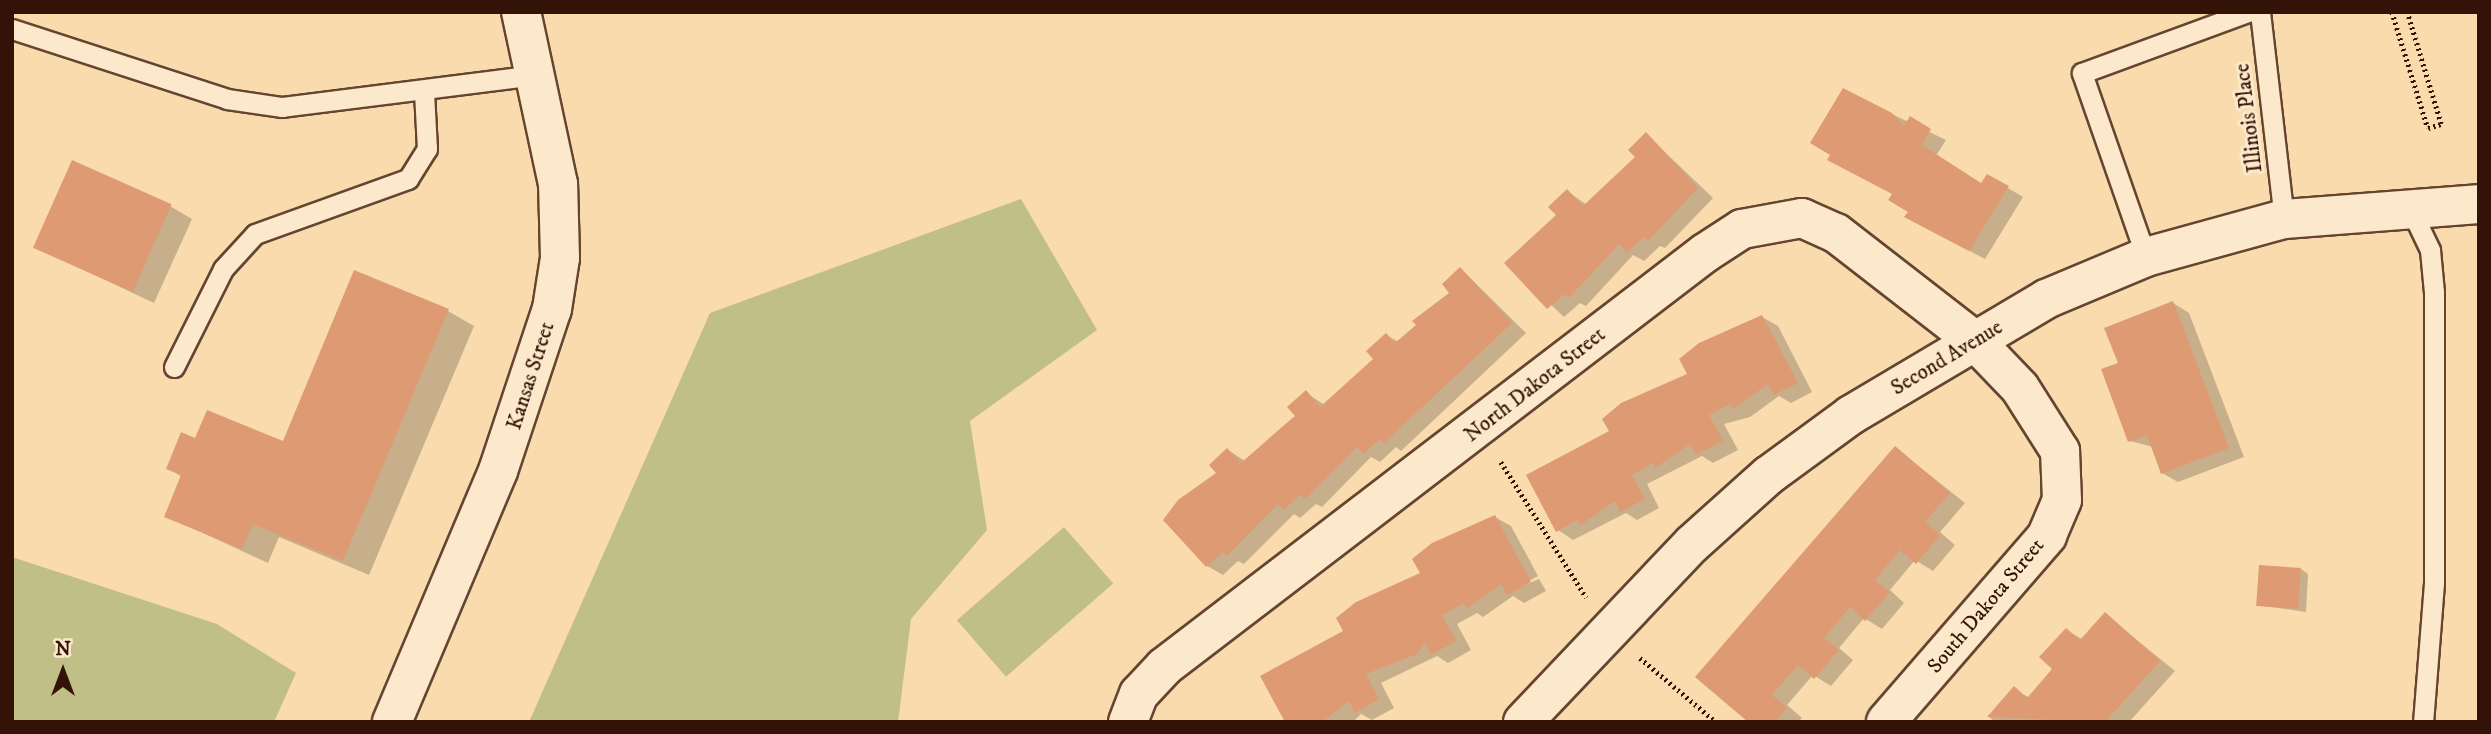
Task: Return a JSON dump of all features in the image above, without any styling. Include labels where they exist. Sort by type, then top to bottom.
[{"type":"street","name":"Kansas Street","points":[[392,722],[498,471],[552,309],[560,258],[558,184],[521,12]]},
{"type":"street","name":"Second Avenue","points":[[1523,722],[1607,631],[1769,475],[1974,340],[2092,276],[2146,257],[2284,219],[2479,204]]},
{"type":"street","name":"North Dakota Street","points":[[1128,722],[1139,694],[1164,667],[1480,429],[1705,253],[1742,229],[1770,220],[1802,218],[1836,233],[1974,340]]},
{"type":"street","name":"South Dakota Street","points":[[1886,722],[2047,536],[2062,500],[2060,451],[2044,421],[1974,340]]},
{"type":"lane","points":[[2146,257],[2082,73],[2248,12]]},
{"type":"lane","name":"Illinois Place","points":[[2260,12],[2284,219]]},
{"type":"lane","points":[[12,29],[227,100],[282,107],[536,75]]},
{"type":"lane","points":[[174,367],[223,269],[255,234],[408,179],[427,149],[424,91]]},
{"type":"lane","points":[[2410,208],[2430,250],[2434,292],[2434,583],[2423,722]]},
{"type":"path","points":[[2392,12],[2428,128],[2441,124],[2407,12]]},
{"type":"path","points":[[1480,429],[1607,631],[1716,722]]},
{"type":"shaded area","points":[[1021,199],[1097,330],[970,421],[987,530],[911,619],[898,722],[529,722],[710,313]]},
{"type":"shaded area","points":[[1064,527],[1113,584],[1006,677],[957,620]]},
{"type":"shaded area","points":[[12,557],[217,624],[296,673],[274,722],[12,722]]},
{"type":"building","points":[[1843,88],[1892,113],[1904,126],[1910,116],[1931,129],[1922,145],[1981,183],[1987,174],[2009,186],[1969,251],[1904,217],[1908,212],[1888,200],[1892,194],[1827,160],[1830,155],[1810,143]]},
{"type":"building","points":[[1646,132],[1698,188],[1648,241],[1644,237],[1627,253],[1619,244],[1569,298],[1565,294],[1547,309],[1504,263],[1556,215],[1548,207],[1567,189],[1583,206],[1635,157],[1628,150]]},
{"type":"building","points":[[72,160],[172,204],[133,292],[33,248]]},
{"type":"building","points":[[1460,267],[1512,323],[1384,443],[1380,439],[1363,454],[1357,447],[1305,499],[1301,494],[1284,510],[1278,504],[1227,556],[1223,552],[1206,567],[1163,520],[1178,500],[1216,473],[1209,465],[1227,448],[1241,463],[1295,416],[1287,407],[1306,390],[1320,407],[1373,359],[1366,351],[1386,333],[1395,343],[1416,325],[1412,321],[1449,293],[1442,284]]},
{"type":"building","points":[[354,270],[449,309],[343,561],[253,524],[242,549],[164,517],[181,475],[166,469],[181,432],[195,438],[207,410],[283,441]]},
{"type":"building","points":[[2173,301],[2229,448],[2161,474],[2147,435],[2128,442],[2101,369],[2118,363],[2104,328]]},
{"type":"building","points":[[1762,315],[1798,383],[1774,395],[1768,384],[1733,409],[1730,404],[1709,415],[1723,441],[1696,455],[1690,444],[1655,468],[1653,463],[1632,475],[1645,499],[1620,512],[1615,501],[1580,525],[1577,520],[1556,532],[1526,475],[1609,431],[1602,419],[1621,403],[1687,374],[1679,359],[1699,343]]},
{"type":"building","points":[[1895,446],[1950,493],[1925,522],[1940,535],[1916,564],[1900,550],[1875,580],[1890,592],[1865,621],[1850,607],[1824,638],[1839,650],[1814,679],[1798,665],[1772,695],[1787,708],[1775,722],[1748,722],[1695,677]]},
{"type":"building","points":[[1495,515],[1531,582],[1507,595],[1501,584],[1466,609],[1464,603],[1442,615],[1456,641],[1431,655],[1425,643],[1417,654],[1366,674],[1379,699],[1355,713],[1349,701],[1322,722],[1285,722],[1260,676],[1343,631],[1336,618],[1356,602],[1420,573],[1412,559],[1432,543]]},
{"type":"building","points":[[2259,565],[2301,568],[2298,609],[2256,606]]},
{"type":"building","points":[[2105,612],[2160,661],[2105,722],[1987,717],[2014,686],[2027,698],[2052,669],[2039,657],[2066,628],[2080,640]]}]
